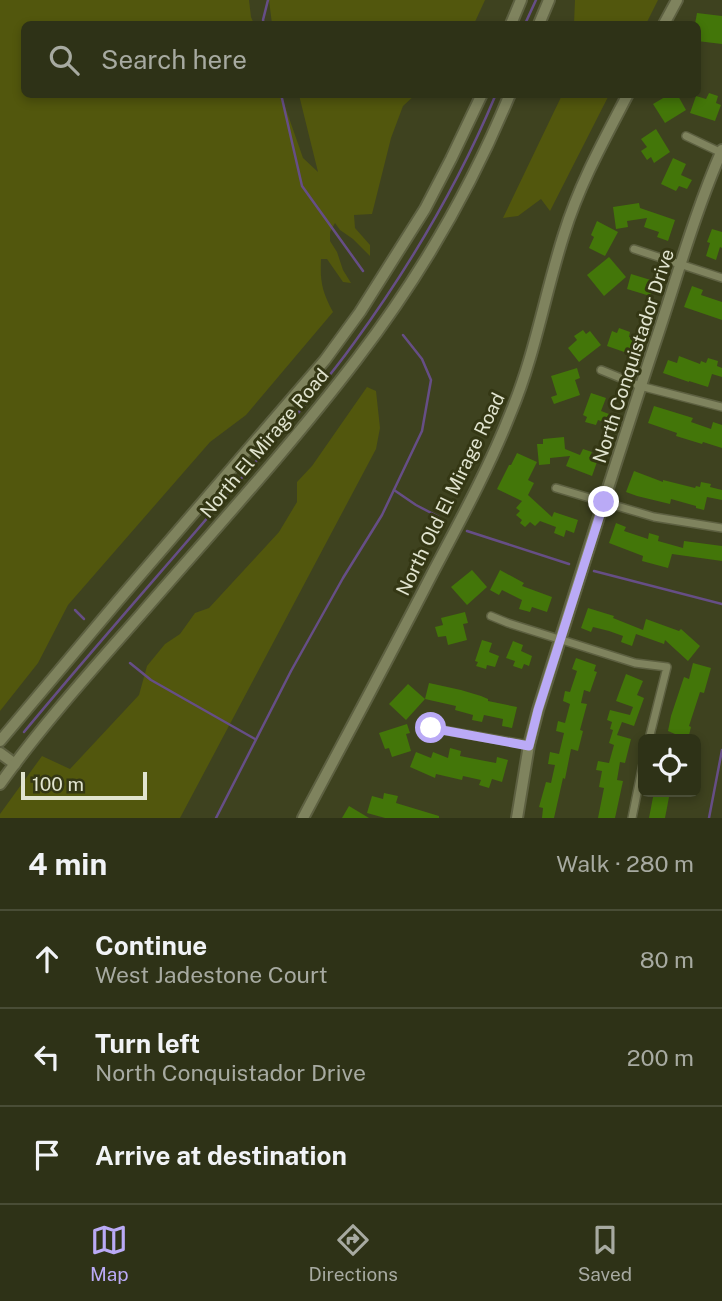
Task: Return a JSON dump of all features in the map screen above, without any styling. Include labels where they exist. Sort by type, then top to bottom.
[{"type":"main road","points":[[512,21],[521,0]]},
{"type":"main road","points":[[540,21],[549,0]]},
{"type":"main road","points":[[666,21],[677,0]]},
{"type":"main road","name":"North El Mirage Road","points":[[0,741],[308,381],[347,330],[388,270],[431,198],[480,98]]},
{"type":"main road","name":"North El Mirage Road","points":[[0,784],[73,692],[312,416],[368,344],[401,297],[461,199],[508,98]]},
{"type":"main road","name":"North Old El Mirage Road","points":[[303,818],[500,440],[531,356],[564,234],[579,192],[626,98]]},
{"type":"main road","name":"North Conquistador Drive","points":[[517,818],[529,746],[560,638],[680,265],[708,182],[722,152]]},
{"type":"main road","points":[[0,753],[15,764]]},
{"type":"street","points":[[686,136],[722,152]]},
{"type":"street","points":[[634,249],[722,278]]},
{"type":"street","points":[[601,370],[640,386],[722,407]]},
{"type":"street","points":[[556,488],[654,517],[722,528]]},
{"type":"street","points":[[491,616],[635,663],[667,667],[650,734]]},
{"type":"street","points":[[431,728],[529,746]]},
{"type":"street","points":[[632,818],[638,789]]},
{"type":"green space","points":[[0,0],[249,0],[253,21],[21,21],[21,98],[282,98],[303,158],[318,172],[300,98],[412,98],[403,106],[391,138],[372,214],[354,215],[355,228],[370,245],[370,256],[335,223],[330,232],[330,241],[351,283],[343,282],[327,259],[321,259],[322,286],[333,312],[246,415],[210,442],[68,605],[38,663],[0,711]]},
{"type":"green space","points":[[269,0],[485,0],[475,21],[272,21]]},
{"type":"green space","points":[[575,0],[658,0],[648,21],[574,21]]},
{"type":"green space","points":[[561,98],[607,98],[550,211],[541,199],[518,216],[503,218]]},
{"type":"green space","points":[[367,387],[376,391],[380,428],[376,449],[180,818],[0,818],[0,814],[42,756],[70,769],[139,695],[147,666],[165,644],[180,634],[195,613],[209,608],[279,532],[297,502],[297,482],[312,466]]},
{"type":"building","points":[[697,13],[722,16],[722,44],[701,41],[701,21],[696,21]]},
{"type":"building","points":[[709,93],[718,96],[716,103],[721,105],[715,121],[690,113],[695,98],[706,99]]},
{"type":"building","points":[[663,98],[679,98],[686,110],[665,123],[653,104]]},
{"type":"building","points":[[656,129],[670,152],[654,163],[651,157],[647,160],[641,151],[647,147],[641,139]]},
{"type":"building","points":[[673,158],[686,164],[681,175],[692,180],[687,189],[679,186],[676,191],[661,184]]},
{"type":"building","points":[[639,203],[640,208],[675,220],[668,241],[657,237],[659,232],[644,227],[647,218],[627,221],[628,227],[616,229],[613,207]]},
{"type":"building","points":[[597,221],[618,232],[605,256],[589,248]]},
{"type":"building","points":[[712,229],[722,232],[722,248],[720,247],[716,260],[706,256]]},
{"type":"building","points":[[609,257],[626,277],[604,296],[587,275]]},
{"type":"building","points":[[631,274],[654,281],[650,296],[627,289]]},
{"type":"building","points":[[692,286],[703,290],[701,295],[722,302],[722,320],[684,307]]},
{"type":"building","points":[[619,328],[630,332],[629,337],[635,339],[630,354],[607,346],[612,331],[617,333]]},
{"type":"building","points":[[583,330],[586,334],[590,331],[601,345],[579,362],[568,348],[577,340],[574,336]]},
{"type":"building","points":[[679,356],[700,364],[701,361],[706,363],[708,358],[718,361],[717,366],[722,368],[722,377],[712,374],[708,387],[663,373],[668,360],[677,363]]},
{"type":"building","points":[[577,368],[580,378],[575,380],[580,395],[554,404],[551,397],[557,395],[551,376]]},
{"type":"building","points":[[591,393],[606,398],[601,411],[609,414],[606,423],[598,420],[596,425],[585,422],[587,417],[583,415]]},
{"type":"building","points":[[654,406],[693,418],[691,422],[711,429],[713,422],[722,425],[722,448],[676,436],[677,433],[648,423]]},
{"type":"building","points":[[564,437],[565,449],[580,455],[583,449],[592,452],[589,458],[597,462],[592,476],[566,466],[570,456],[550,458],[550,464],[539,465],[537,444],[543,444],[543,439]]},
{"type":"building","points":[[517,453],[537,462],[528,480],[534,483],[528,495],[552,517],[554,512],[578,520],[574,533],[566,530],[564,537],[554,533],[556,527],[540,521],[535,526],[530,522],[525,527],[520,523],[522,520],[516,515],[520,511],[516,508],[522,501],[497,489]]},
{"type":"building","points":[[634,471],[663,482],[695,488],[700,487],[701,482],[711,484],[710,487],[722,490],[722,500],[707,497],[704,510],[671,499],[670,504],[637,496],[626,492]]},
{"type":"building","points":[[616,523],[626,527],[624,531],[648,539],[649,533],[659,536],[658,541],[683,548],[684,541],[722,546],[722,561],[672,554],[668,568],[642,561],[643,556],[609,543]]},
{"type":"building","points":[[472,570],[487,587],[467,605],[451,587]]},
{"type":"building","points":[[500,570],[524,583],[522,586],[552,597],[547,612],[532,607],[530,612],[519,609],[522,600],[502,590],[499,595],[490,590]]},
{"type":"building","points":[[588,608],[614,616],[613,618],[643,630],[646,619],[679,631],[681,629],[700,646],[688,661],[665,640],[664,644],[636,634],[632,646],[621,642],[623,636],[609,631],[593,627],[591,632],[581,628]]},
{"type":"building","points":[[465,612],[468,623],[463,624],[467,640],[448,645],[446,636],[438,637],[435,627],[443,625],[441,618]]},
{"type":"building","points":[[482,640],[492,643],[489,652],[499,656],[495,667],[487,665],[486,669],[476,666]]},
{"type":"building","points":[[513,641],[523,645],[521,651],[532,656],[529,666],[524,664],[522,669],[513,666],[515,661],[506,658]]},
{"type":"building","points":[[576,658],[596,665],[594,671],[597,672],[590,692],[584,690],[581,703],[587,704],[580,730],[583,731],[578,751],[571,749],[554,818],[542,818],[543,808],[539,807],[546,782],[551,783],[555,765],[548,764],[550,752],[559,754],[564,733],[556,731],[558,721],[565,723],[570,704],[563,701],[565,691],[570,692],[577,671],[572,669]]},
{"type":"building","points":[[693,663],[711,668],[704,693],[700,692],[689,726],[689,734],[675,734],[668,731],[671,716],[684,677],[689,679]]},
{"type":"building","points":[[626,674],[643,681],[637,695],[644,698],[634,726],[622,722],[617,735],[631,739],[625,763],[620,762],[617,780],[623,781],[615,818],[598,818],[604,788],[599,787],[602,771],[596,770],[598,761],[609,763],[614,745],[609,743],[613,730],[610,729],[612,722],[607,720],[610,710],[630,715],[633,707],[616,701]]},
{"type":"building","points":[[429,683],[517,707],[512,728],[502,726],[503,719],[484,715],[482,722],[472,720],[473,715],[455,710],[456,706],[425,699]]},
{"type":"building","points":[[408,684],[425,699],[406,720],[389,704]]},
{"type":"building","points":[[407,724],[410,733],[406,734],[411,751],[392,757],[389,748],[385,749],[379,733]]},
{"type":"building","points":[[450,748],[461,751],[460,756],[496,763],[497,757],[508,760],[502,782],[492,779],[489,788],[479,785],[481,780],[463,776],[462,780],[436,774],[435,778],[410,767],[416,752],[431,758],[433,752],[448,758]]},
{"type":"building","points":[[384,793],[398,796],[396,803],[439,818],[385,818],[367,813],[372,796],[383,799]]},
{"type":"building","points":[[653,797],[669,797],[665,818],[649,818]]},
{"type":"building","points":[[349,806],[369,818],[342,818]]},
{"type":"waterway","points":[[263,21],[268,0]]},
{"type":"waterway","points":[[526,21],[536,0]]},
{"type":"waterway","points":[[282,98],[302,186],[363,271]]},
{"type":"waterway","points":[[24,732],[301,410],[354,343],[395,284],[450,192],[494,98]]},
{"type":"waterway","points":[[216,818],[291,671],[382,515],[422,431],[431,380],[422,359],[403,335]]},
{"type":"waterway","points":[[394,490],[439,517]]},
{"type":"waterway","points":[[467,531],[569,564]]},
{"type":"waterway","points":[[594,571],[722,604]]},
{"type":"waterway","points":[[75,610],[84,619]]},
{"type":"waterway","points":[[130,663],[151,680],[255,739]]},
{"type":"waterway","points":[[709,818],[722,750]]},
{"type":"route","points":[[431,728],[529,746],[604,502]]}]
